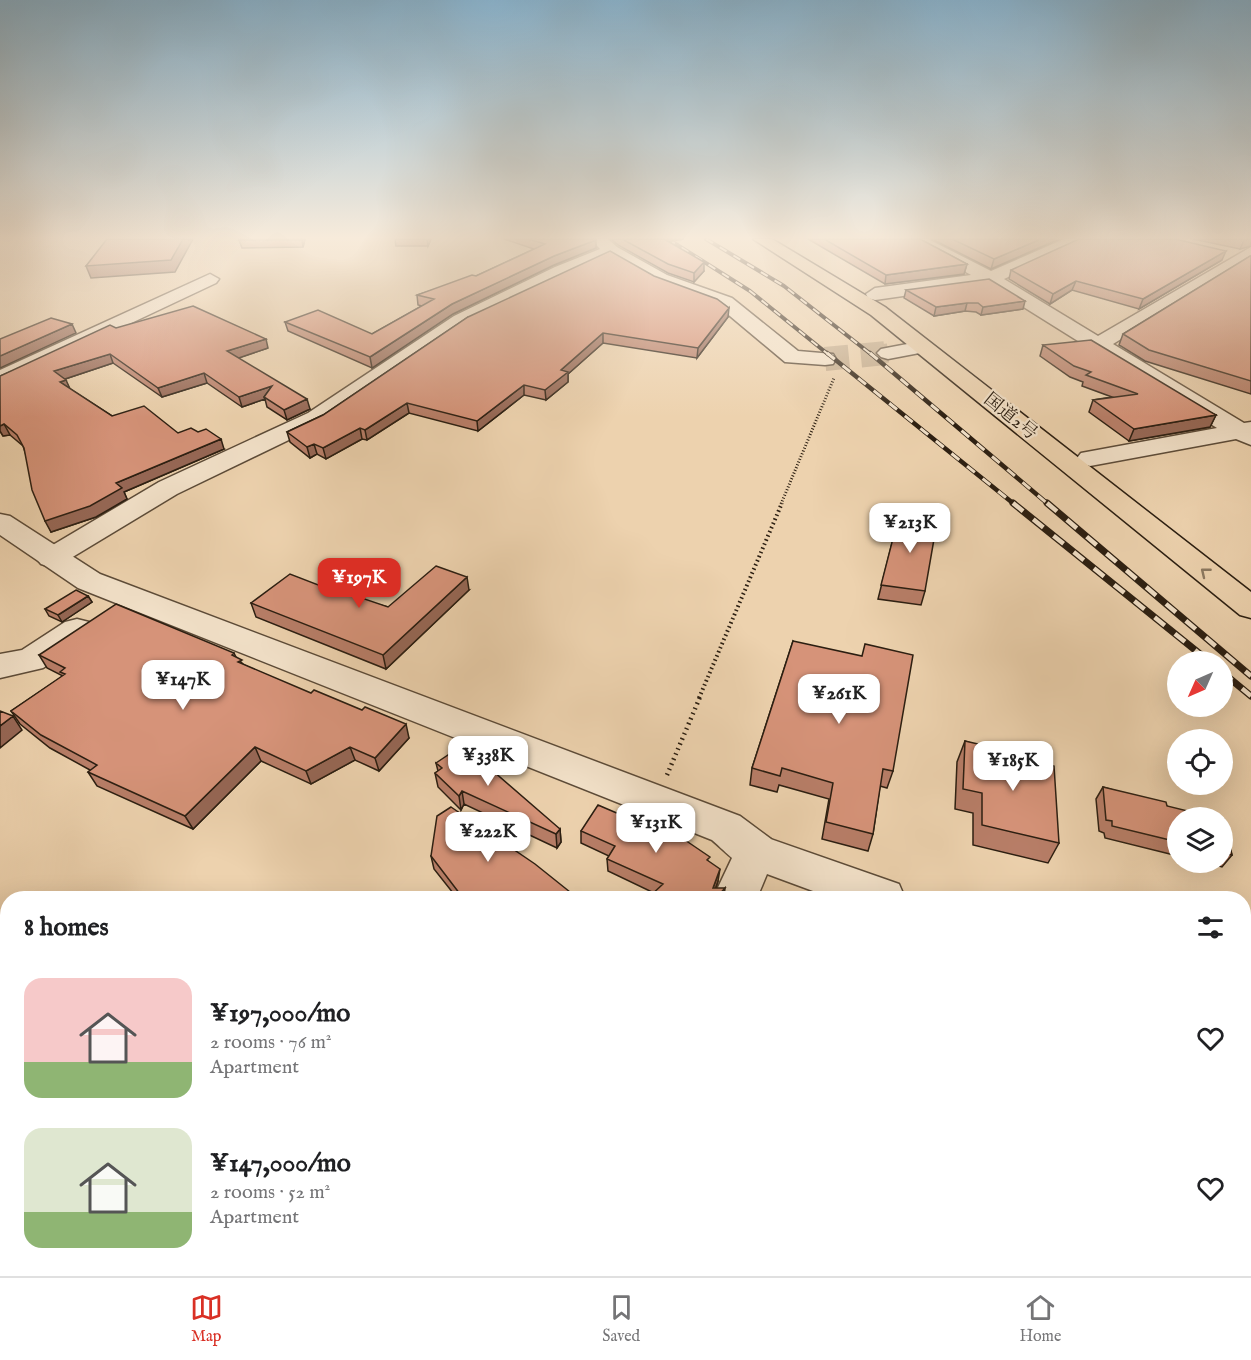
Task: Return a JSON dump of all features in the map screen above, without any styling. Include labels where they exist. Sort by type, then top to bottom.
[{"type":"highway","name":"国道2号","points":[[858,299],[878,311],[1251,608]]},
{"type":"highway","name":"国道2号","points":[[881,299],[1251,581]]},
{"type":"street","points":[[0,378],[169,299]]},
{"type":"street","points":[[51,558],[168,488],[316,418],[461,320],[505,299]]},
{"type":"street","points":[[715,299],[725,302],[744,320],[793,357],[825,359]]},
{"type":"street","points":[[1024,299],[1248,433]]},
{"type":"street","points":[[1099,344],[1176,299]]},
{"type":"street","points":[[888,353],[923,347]]},
{"type":"street","points":[[1090,458],[1248,433]]},
{"type":"street","points":[[0,522],[51,558],[89,580],[726,828],[756,852],[864,891]]},
{"type":"street","points":[[0,666],[31,660],[128,596]]},
{"type":"street","points":[[738,891],[756,852]]},
{"type":"path","points":[[656,801],[834,378],[832,366],[825,359]]},
{"type":"building","points":[[432,299],[464,299],[370,357],[285,322],[318,310],[372,334],[434,299]]},
{"type":"building","points":[[508,299],[716,299],[729,308],[698,348],[603,333],[561,370],[568,372],[545,390],[524,385],[477,421],[407,403],[365,430],[360,428],[323,448],[314,444],[307,447],[287,432],[323,415],[468,317]]},
{"type":"building","points":[[921,299],[1021,299],[1025,301],[983,307],[978,303],[967,303],[936,307]]},
{"type":"building","points":[[1181,299],[1251,299],[1251,381],[1149,350],[1123,334]]},
{"type":"building","points":[[193,306],[266,339],[227,351],[307,399],[284,410],[264,397],[272,386],[239,397],[204,373],[158,388],[110,354],[54,371],[66,380],[60,382],[112,416],[144,406],[178,433],[191,428],[198,432],[206,429],[221,439],[116,483],[122,488],[90,506],[45,521],[32,490],[24,448],[17,435],[4,424],[0,426],[0,376],[110,325],[116,328]]},
{"type":"building","points":[[51,318],[72,324],[0,356],[0,339]]},
{"type":"building","points":[[1091,340],[1216,415],[1134,429],[1093,400],[1138,394],[1086,375],[1091,372],[1074,366],[1043,345]]},
{"type":"building","points":[[899,515],[937,522],[925,591],[881,585]]},
{"type":"building","points":[[436,566],[467,577],[383,655],[251,603],[290,574],[344,595],[347,593],[388,607]]},
{"type":"building","points":[[76,590],[88,596],[58,615],[45,609]]},
{"type":"building","points":[[116,604],[234,653],[232,655],[242,660],[238,662],[311,693],[314,690],[362,710],[365,707],[406,724],[375,758],[350,747],[306,771],[255,747],[185,816],[88,772],[97,765],[41,735],[11,711],[65,674],[60,672],[65,668],[39,655]]},
{"type":"building","points":[[793,641],[862,656],[865,644],[913,655],[893,771],[883,769],[873,834],[826,822],[833,783],[782,768],[780,776],[752,768]]},
{"type":"building","points":[[0,711],[13,716],[0,726]]},
{"type":"building","points":[[965,741],[1004,750],[1004,755],[1054,766],[1059,843],[982,825],[982,793],[963,789]]},
{"type":"building","points":[[463,745],[560,829],[556,834],[462,791],[459,796],[435,773],[442,768],[436,763]]},
{"type":"building","points":[[1103,787],[1166,802],[1167,806],[1171,807],[1167,807],[1167,839],[1112,826],[1112,821],[1106,820]]},
{"type":"building","points":[[598,805],[619,814],[622,809],[686,837],[685,840],[710,857],[707,860],[720,869],[713,888],[725,888],[722,891],[656,891],[663,884],[607,859],[615,846],[581,831]]},
{"type":"building","points":[[451,807],[535,864],[569,891],[458,891],[431,856],[437,816]]},
{"type":"tunnel","points":[[825,359],[886,353]]},
{"type":"tunnel","points":[[870,355],[888,353]]},
{"type":"railway","points":[[759,299],[829,355]]},
{"type":"railway","points":[[800,299],[872,355]]},
{"type":"railway","points":[[827,353],[1014,504]]},
{"type":"railway","points":[[870,353],[1048,504]]},
{"type":"railway","points":[[1013,503],[1196,651]]},
{"type":"railway","points":[[1047,503],[1251,676]]},
{"type":"railway","points":[[1233,681],[1251,696]]}]
